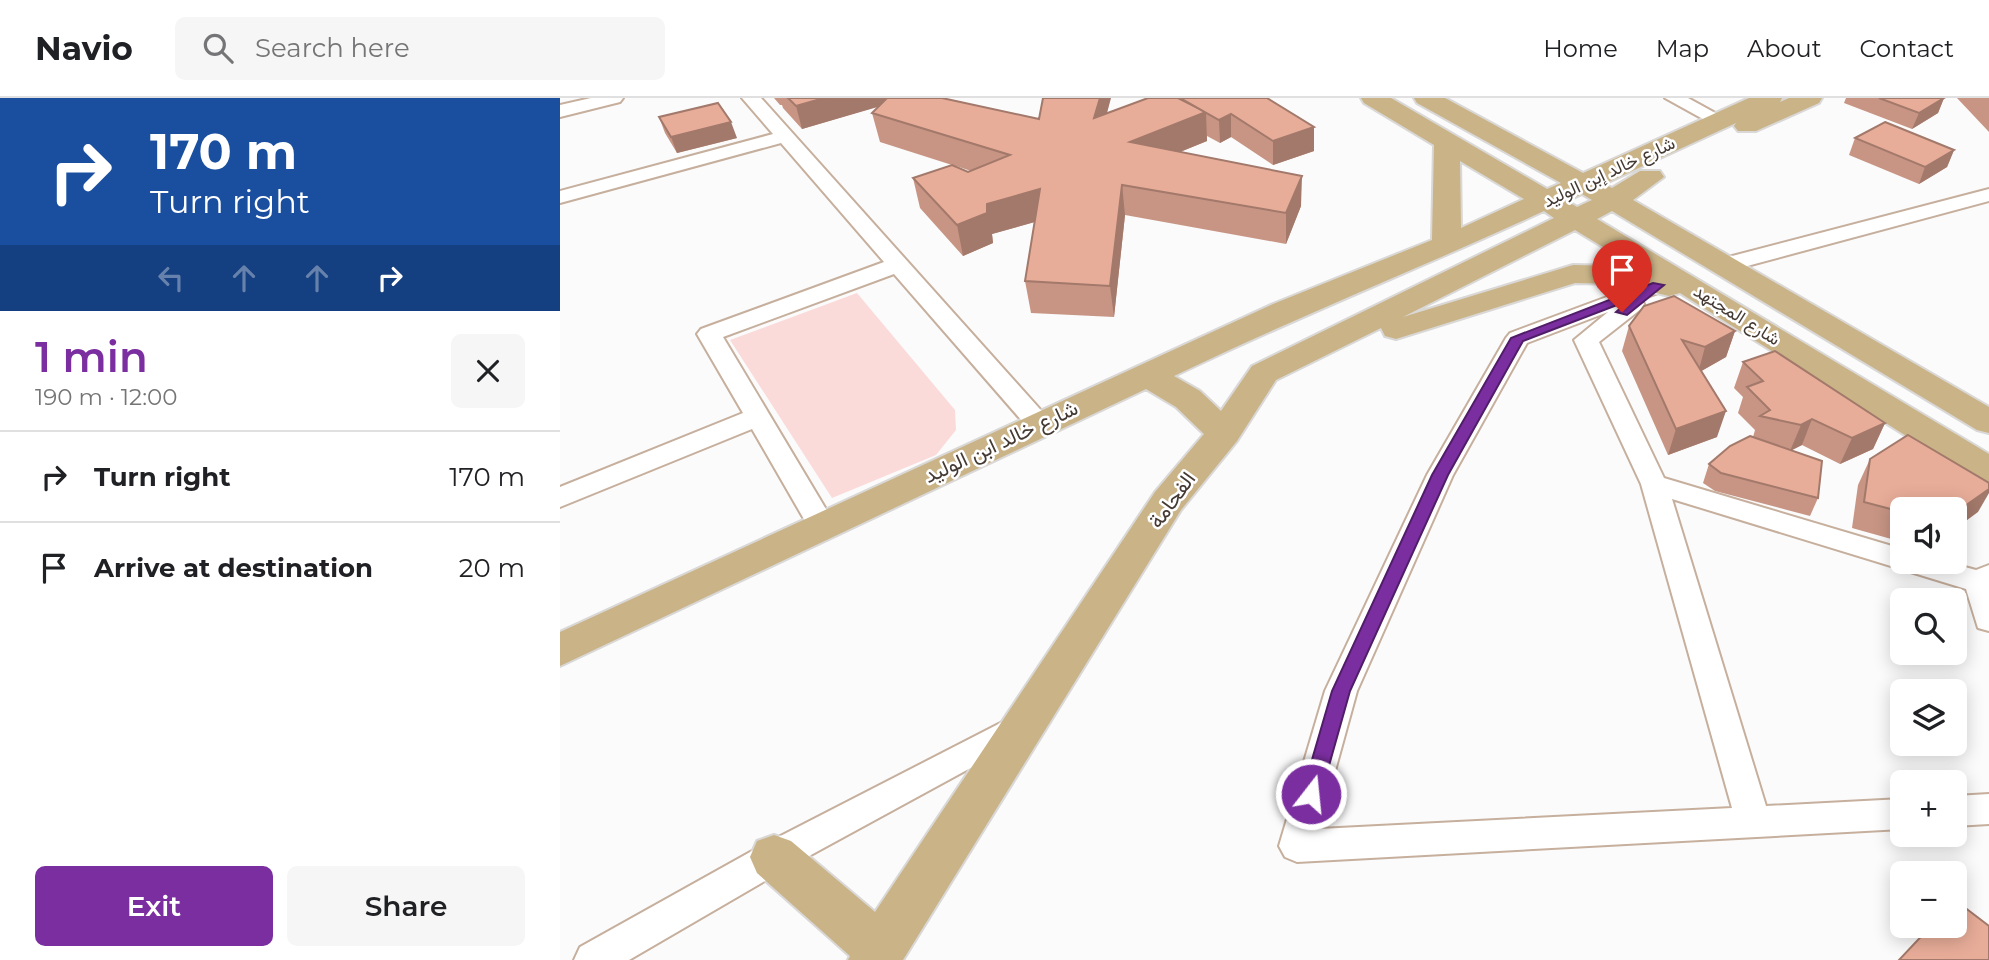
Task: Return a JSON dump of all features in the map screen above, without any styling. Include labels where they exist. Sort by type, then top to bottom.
[{"type":"main road","name":"شارع المجتهد","points":[[1374,98],[1447,141],[1569,200]]},
{"type":"main road","name":"شارع المجتهد","points":[[1426,98],[1703,294],[1989,471]]},
{"type":"main road","name":"شارع خالد إبن الوليد","points":[[1447,245],[1569,200],[1718,120],[1770,98]]},
{"type":"main road","name":"شارع خالد إبن الوليد","points":[[1613,200],[1709,144],[1810,98]]},
{"type":"main road","points":[[1447,141],[1447,245]]},
{"type":"main road","name":"الفحامة","points":[[877,955],[1168,500],[1224,433],[1264,373],[1569,200],[1613,200]]},
{"type":"main road","name":"شارع المجتهد","points":[[1613,200],[1989,422]]},
{"type":"main road","name":"شارع خالد ابن الوليد","points":[[560,650],[1146,374],[1284,311],[1447,245]]},
{"type":"main road","points":[[1284,311],[1249,343],[1254,362],[1282,364],[1573,274],[1620,275],[1703,294]]},
{"type":"main road","points":[[1146,374],[1188,399],[1224,433]]},
{"type":"main road","points":[[774,857],[877,955]]},
{"type":"street","points":[[560,111],[614,98]]},
{"type":"street","points":[[751,98],[1038,424]]},
{"type":"street","points":[[1674,98],[1718,120]]},
{"type":"street","points":[[560,197],[783,137]]},
{"type":"street","points":[[1721,266],[1989,195]]},
{"type":"street","points":[[822,526],[709,334],[898,265]]},
{"type":"street","points":[[1658,285],[1586,340],[1654,484],[1755,822]]},
{"type":"street","points":[[1658,285],[1518,338],[1440,475],[1341,691],[1297,846],[1890,815]]},
{"type":"street","points":[[560,498],[757,417]]},
{"type":"street","points":[[1654,484],[1890,555]]},
{"type":"street","points":[[1963,574],[1984,579],[1989,620]]},
{"type":"street","points":[[593,960],[774,857],[1022,725]]},
{"type":"street","points":[[1967,810],[1989,809]]},
{"type":"shaded area","points":[[857,293],[955,410],[956,430],[936,455],[832,498],[730,340]]},
{"type":"building","points":[[788,98],[824,98],[796,106]]},
{"type":"building","points":[[887,98],[942,98],[1039,119],[1043,98],[1100,98],[1094,118],[1148,98],[1178,98],[1206,112],[1130,142],[1302,176],[1286,213],[1122,185],[1110,286],[1025,281],[1040,189],[987,204],[987,213],[957,225],[913,178],[952,165],[968,172],[1010,155],[872,113]]},
{"type":"building","points":[[1180,98],[1267,98],[1314,127],[1273,141],[1231,114],[1219,120]]},
{"type":"building","points":[[1879,98],[1944,98],[1919,113]]},
{"type":"building","points":[[718,103],[731,122],[671,137],[659,117]]},
{"type":"building","points":[[1885,122],[1954,150],[1925,167],[1855,138]]},
{"type":"building","points":[[1674,296],[1735,331],[1705,347],[1682,340],[1726,411],[1676,429],[1629,326],[1644,306]]},
{"type":"building","points":[[1775,351],[1885,423],[1852,438],[1812,419],[1801,425],[1760,416],[1770,410],[1747,387],[1763,381],[1743,362]]},
{"type":"building","points":[[1908,435],[1989,483],[1989,489],[1967,505],[1967,497],[1890,497],[1890,509],[1864,502],[1870,459]]},
{"type":"building","points":[[1750,436],[1822,461],[1818,498],[1721,473],[1709,464],[1730,446]]},
{"type":"building","points":[[1967,909],[1989,926],[1989,960],[1899,960],[1920,938],[1967,938]]},
{"type":"route","points":[[1311,794],[1341,691],[1440,475],[1518,338],[1658,285],[1622,312]]}]
